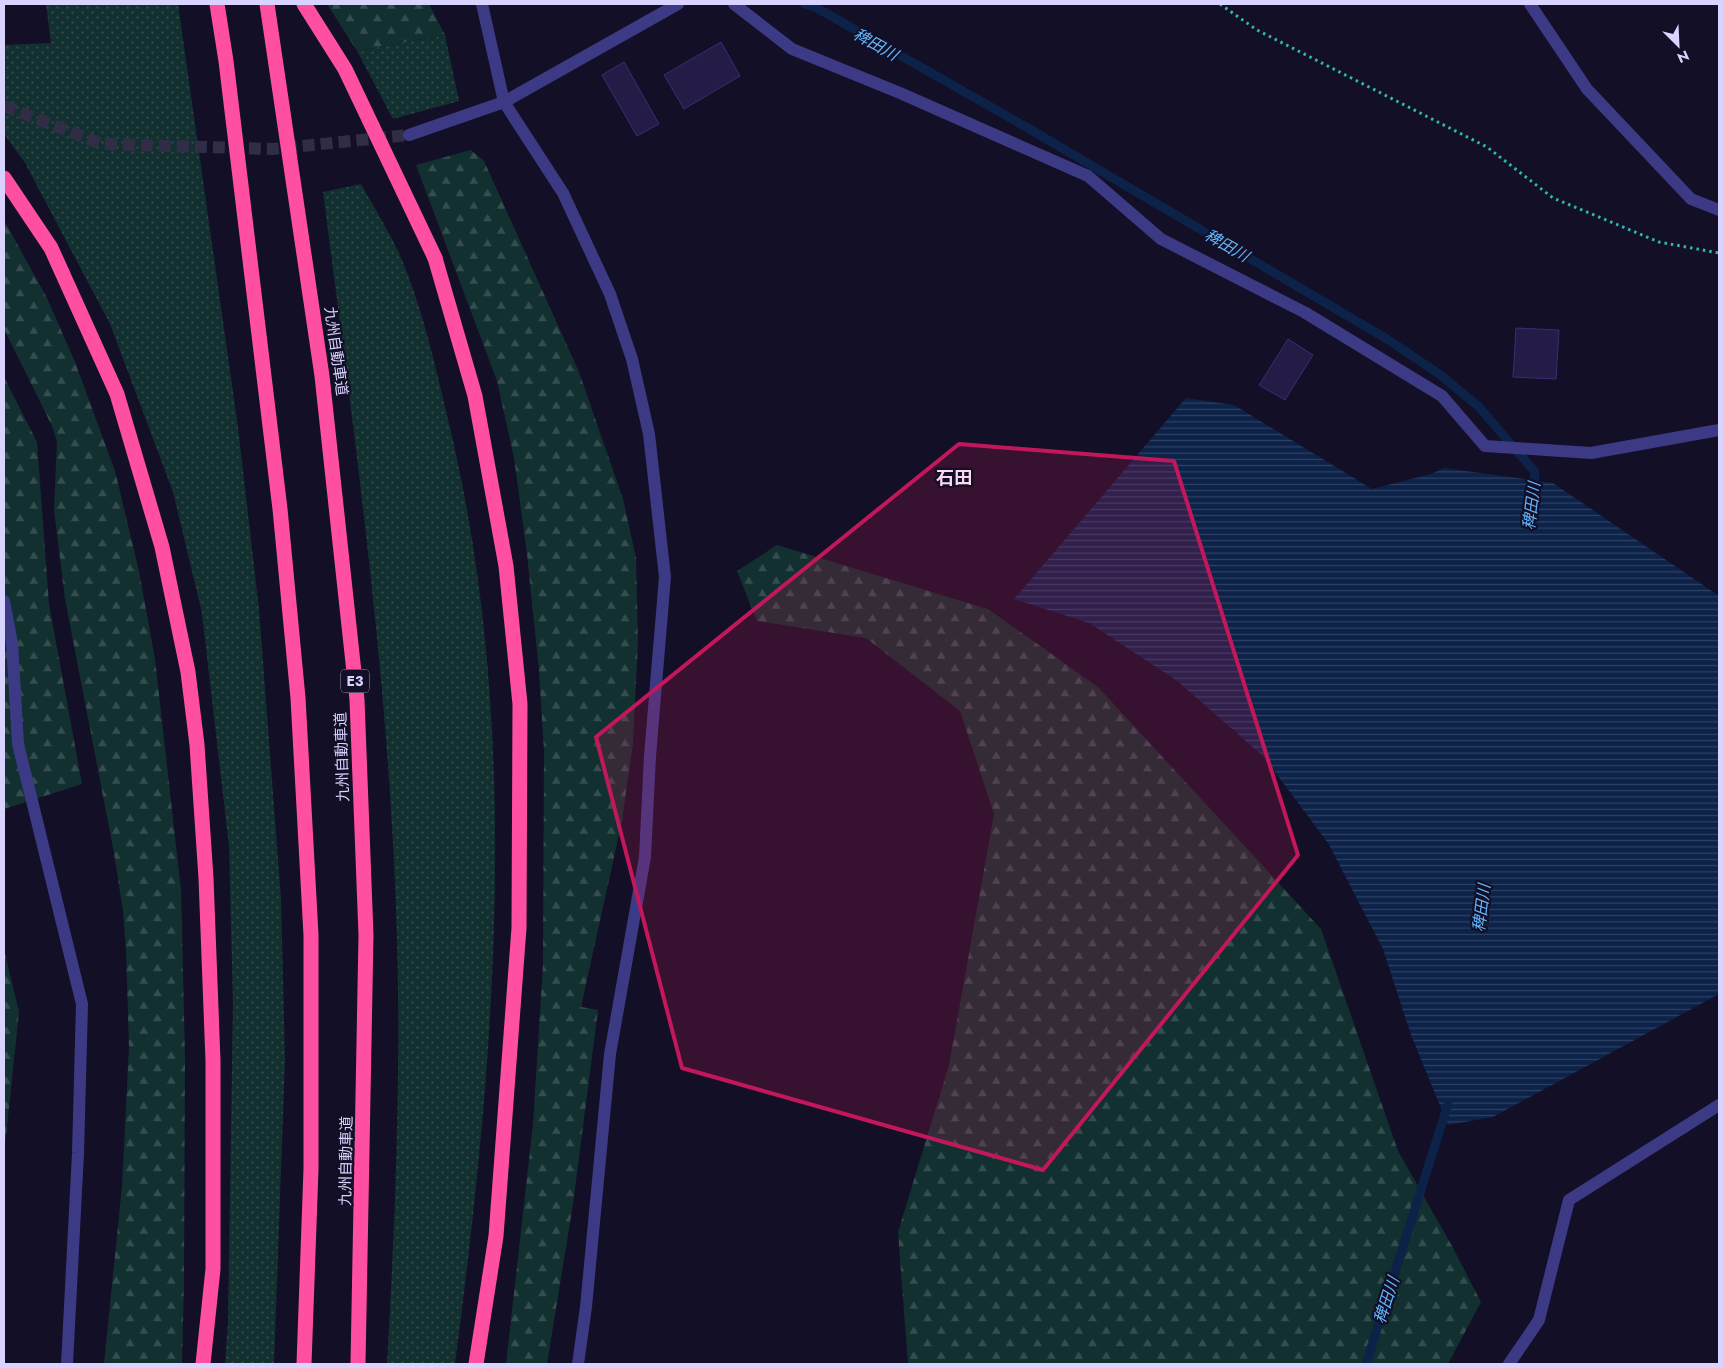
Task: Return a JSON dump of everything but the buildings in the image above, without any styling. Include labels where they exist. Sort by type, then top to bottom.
[{"type":"highway","points":[[217,4],[227,71],[280,509],[298,698],[311,935],[311,1168],[304,1364]]},
{"type":"highway","name":"九州自動車道","points":[[267,4],[322,376],[357,700],[366,935],[358,1364]]},
{"type":"highway","points":[[304,4],[345,69],[435,258],[475,396],[506,566],[520,704],[519,928],[496,1236],[476,1364]]},
{"type":"highway","points":[[4,178],[51,248],[117,394],[162,547],[188,672],[197,745],[206,878],[214,1061],[213,1269],[203,1364]]},
{"type":"street","points":[[482,4],[504,102],[563,193],[610,294],[632,360],[649,434],[665,577],[650,756],[644,858],[610,1054],[586,1307],[578,1364]]},
{"type":"street","points":[[409,135],[504,102],[678,4]]},
{"type":"street","points":[[734,4],[792,49],[900,93],[1088,176],[1161,239],[1304,312],[1442,396],[1485,446],[1591,453],[1719,430]]},
{"type":"street","points":[[1530,4],[1586,89],[1691,198],[1719,210]]},
{"type":"street","points":[[4,601],[12,643],[18,744],[82,1004],[78,1153],[67,1364]]},
{"type":"street","points":[[1509,1364],[1539,1320],[1569,1200],[1719,1105]]},
{"type":"path","points":[[1220,4],[1257,30],[1487,147],[1553,198],[1659,242],[1719,253]]},
{"type":"highlighted area","points":[[959,444],[1174,461],[1298,855],[1043,1170],[682,1068],[596,737]]},
{"type":"green space","points":[[46,4],[178,4],[238,427],[259,609],[281,899],[285,1060],[274,1364],[225,1364],[228,1322],[233,1003],[229,847],[202,613],[173,492],[110,324],[25,163],[4,134],[4,45],[51,43]]},
{"type":"green space","points":[[327,4],[429,4],[445,35],[357,51]]},
{"type":"green space","points":[[445,35],[459,101],[393,119],[357,51]]},
{"type":"green space","points":[[471,150],[484,161],[579,372],[623,499],[636,558],[638,643],[633,743],[622,821],[581,1007],[598,1010],[573,1204],[547,1364],[506,1364],[533,1124],[543,964],[544,751],[539,671],[527,554],[514,458],[497,381],[416,165]]},
{"type":"green space","points":[[361,184],[399,253],[427,333],[447,415],[471,532],[486,650],[494,769],[495,888],[491,1008],[470,1246],[455,1364],[387,1364],[398,1099],[397,939],[393,845],[387,751],[369,564],[323,192]]},
{"type":"green space","points":[[4,220],[47,298],[75,362],[115,471],[139,571],[155,659],[181,890],[185,1057],[182,1364],[104,1364],[122,1186],[129,1047],[123,911],[114,853],[65,599],[54,510],[57,442],[52,426],[4,329]]},
{"type":"green space","points":[[4,377],[37,442],[49,604],[82,784],[4,809]]},
{"type":"green space","points":[[777,545],[988,609],[1098,687],[1321,929],[1398,1151],[1452,1246],[1481,1302],[1448,1364],[908,1364],[898,1232],[949,1065],[994,814],[960,711],[866,638],[757,621],[737,571]]},
{"type":"green space","points":[[4,949],[19,1012],[4,1155]]},
{"type":"water","points":[[1186,398],[1234,405],[1372,489],[1431,474],[1444,468],[1553,483],[1719,596],[1719,994],[1493,1117],[1448,1125],[1411,1035],[1383,949],[1328,843],[1263,756],[1176,680],[1089,623],[1014,599]]},
{"type":"waterway","name":"稗田川","points":[[804,4],[817,8],[1026,127],[1387,339],[1442,376],[1479,407],[1535,472],[1533,491]]},
{"type":"waterway","name":"稗田川","points":[[1366,1364],[1448,1104]]},
{"type":"tunnel","points":[[4,106],[102,144],[273,149],[409,135]]},
{"type":"district","name":"石田","points":[[954,478]]}]
